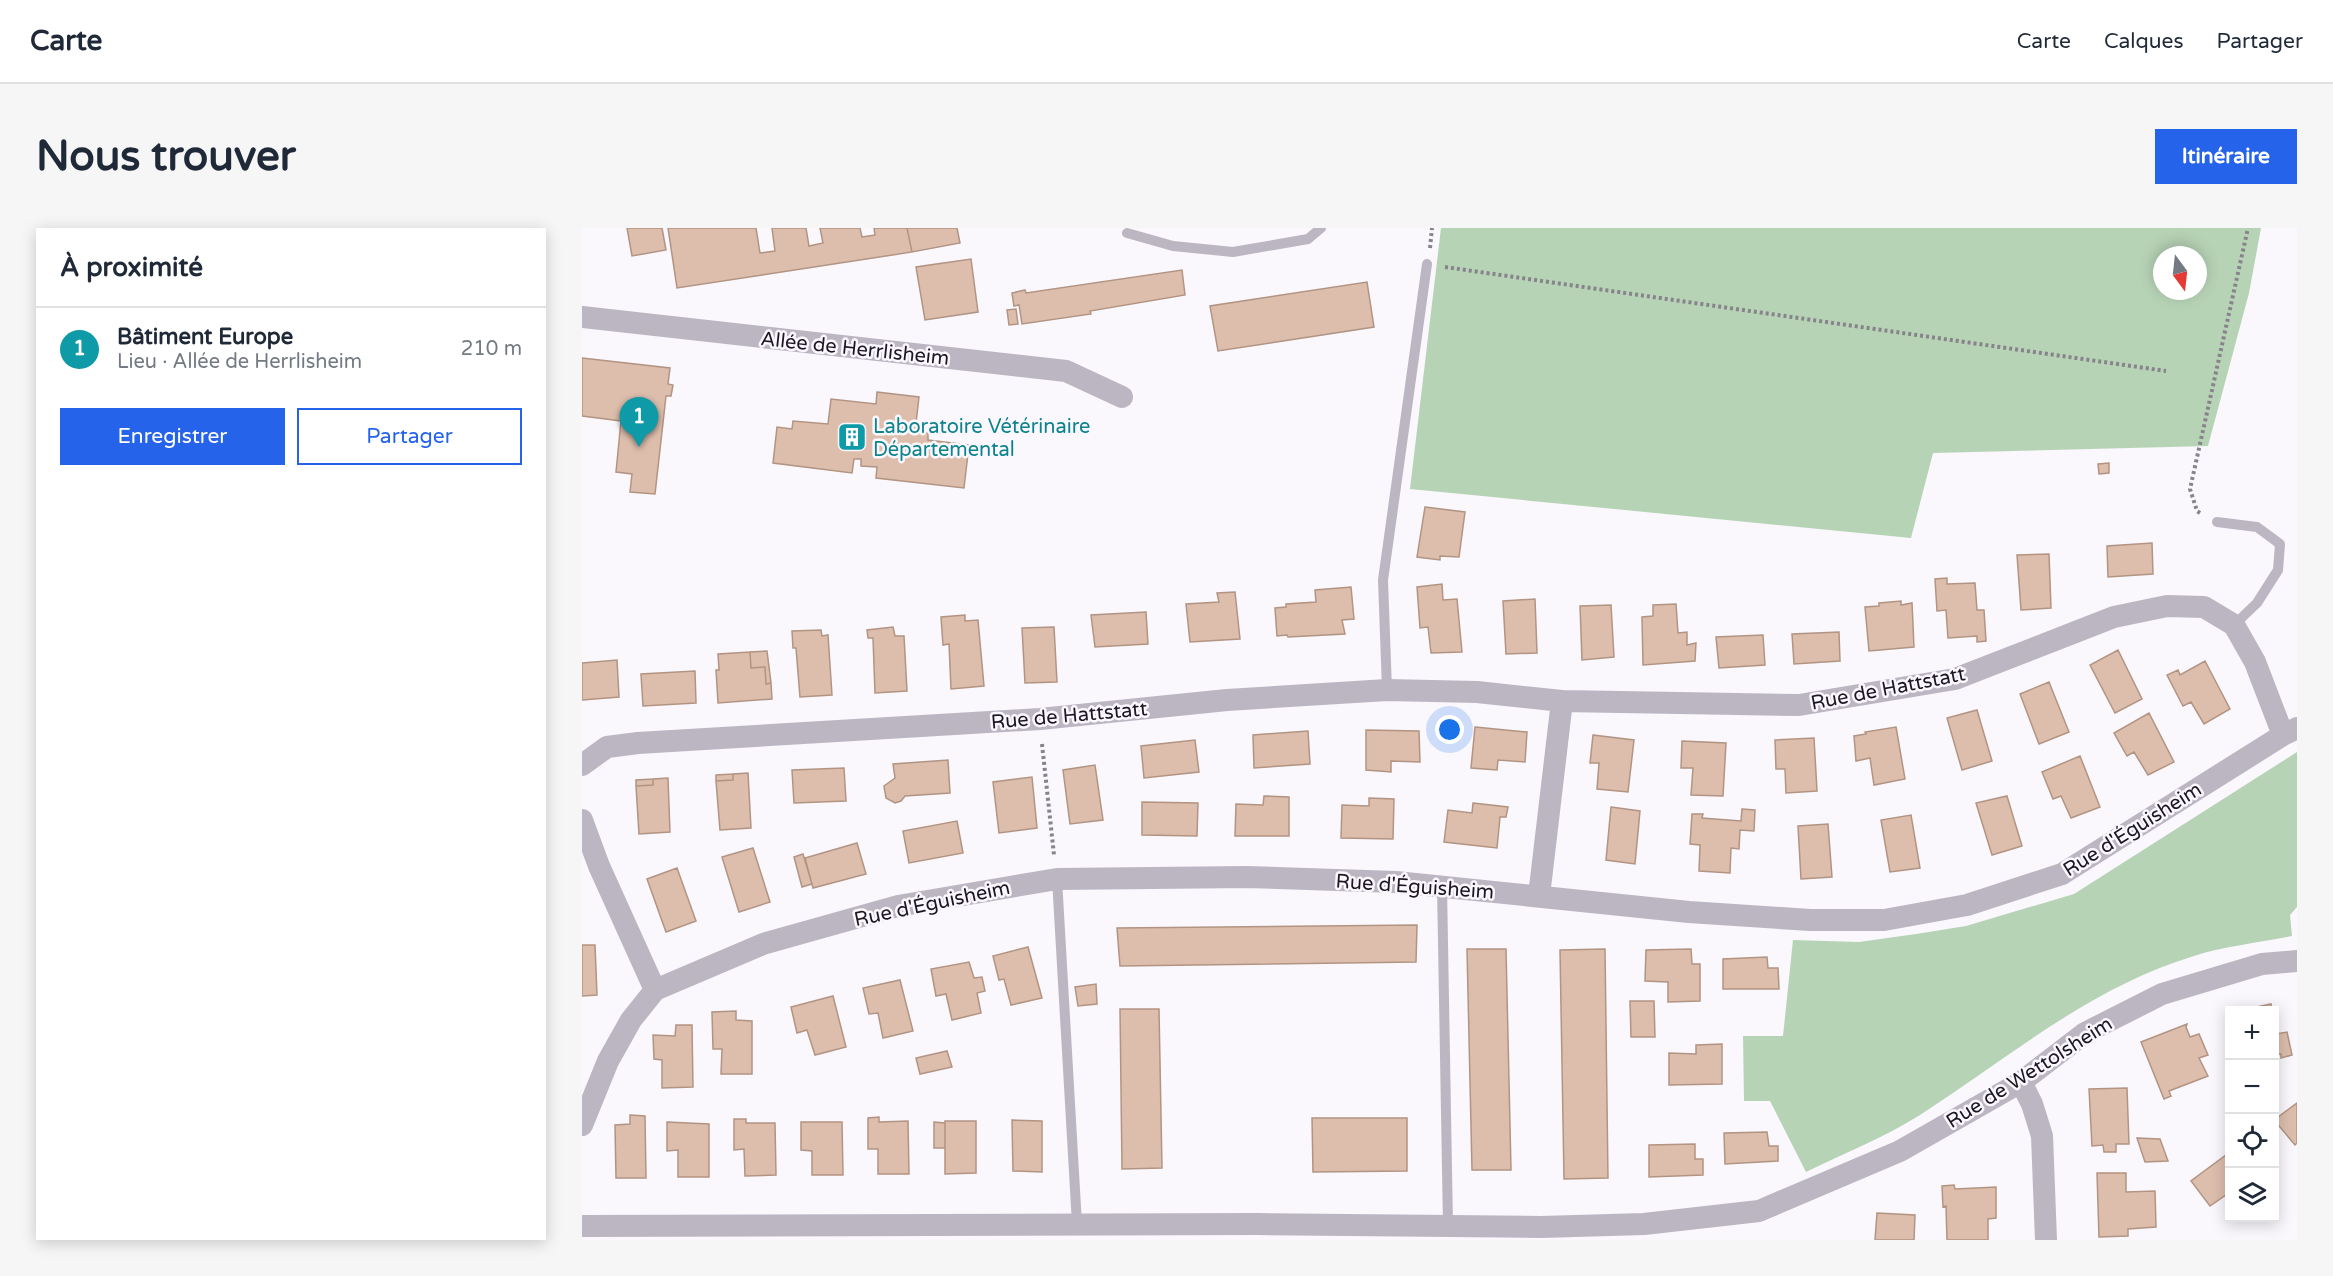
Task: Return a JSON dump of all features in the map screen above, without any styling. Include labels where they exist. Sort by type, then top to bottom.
[{"type":"street","name":"Allée de Herrlisheim","points":[[582,317],[1066,371],[1122,397]]},
{"type":"street","name":"Rue de Hattstatt","points":[[582,765],[607,747],[638,743],[1040,719],[1227,700],[1387,690],[1477,692],[1562,701],[1799,705],[1955,679],[2114,617],[2167,606],[2204,607],[2234,625],[2290,732]]},
{"type":"street","points":[[1539,896],[1562,701]]},
{"type":"street","name":"Rue d'Éguisheim","points":[[582,1125],[608,1061],[631,1020],[655,990],[763,944],[898,906],[1057,879],[1246,877],[1396,882],[1689,912],[1810,920],[1884,920],[1967,906],[2062,874],[2290,732]]},
{"type":"street","points":[[582,820],[599,866],[655,990]]},
{"type":"street","name":"Rue de Wettolsheim","points":[[582,1226],[1077,1224],[1256,1232],[1448,1226],[1541,1227],[1644,1224],[1759,1211],[1899,1151],[2021,1082],[2085,1033],[2162,994],[2262,964],[2297,961]]},
{"type":"street","points":[[2021,1082],[2032,1104],[2042,1136],[2046,1240]]},
{"type":"lane","points":[[1127,233],[1173,246],[1233,252],[1308,239],[1321,228]]},
{"type":"lane","points":[[1387,690],[1383,580],[1427,264]]},
{"type":"lane","points":[[2217,522],[2257,527],[2280,544],[2278,570],[2257,603],[2234,625]]},
{"type":"lane","points":[[1057,879],[1077,1224]]},
{"type":"lane","points":[[1442,886],[1448,1226]]},
{"type":"path","points":[[2217,522],[2197,511],[2190,489],[2248,228]]},
{"type":"path","points":[[1427,264],[2166,371]]},
{"type":"path","points":[[1040,719],[1057,879]]},
{"type":"green space","points":[[1441,228],[2261,228],[2249,293],[2208,446],[1933,453],[1911,538],[1410,489]]},
{"type":"green space","points":[[2297,752],[2297,907],[2290,915],[2292,936],[2194,956],[2156,969],[2120,986],[2051,1026],[1907,1123],[1806,1172],[1770,1101],[1744,1101],[1743,1036],[1783,1036],[1793,940],[1859,942],[1966,926],[2074,894]]},
{"type":"building","points":[[627,228],[662,228],[666,250],[632,256]]},
{"type":"building","points":[[668,228],[756,228],[760,253],[775,251],[772,228],[806,228],[809,246],[823,243],[820,228],[860,228],[862,237],[875,235],[874,228],[907,228],[912,252],[677,288]]},
{"type":"building","points":[[907,228],[957,228],[960,243],[912,252]]},
{"type":"building","points":[[971,259],[978,312],[925,320],[916,267]]},
{"type":"building","points":[[1182,270],[1185,295],[1090,311],[1091,314],[1022,324],[1019,305],[1014,306],[1012,293],[1025,290],[1026,293]]},
{"type":"building","points":[[1367,282],[1374,327],[1218,351],[1210,306]]},
{"type":"building","points":[[1016,309],[1018,324],[1009,325],[1007,310]]},
{"type":"building","points":[[582,358],[670,368],[668,384],[673,385],[671,396],[666,396],[655,494],[630,492],[632,474],[616,472],[621,421],[582,416]]},
{"type":"building","name":"Laboratoire Vétérinaire Départemental","points":[[877,392],[919,397],[915,432],[928,433],[928,440],[969,445],[964,488],[876,478],[877,467],[861,466],[861,459],[854,459],[852,473],[773,463],[777,427],[792,429],[793,421],[828,424],[831,399],[876,404]]},
{"type":"building","points":[[2109,463],[2109,473],[2099,474],[2098,464]]},
{"type":"building","points":[[1425,507],[1465,512],[1459,557],[1440,556],[1440,560],[1417,557]]},
{"type":"building","points":[[2152,543],[2153,574],[2108,577],[2107,546]]},
{"type":"building","points":[[2049,554],[2051,608],[2021,610],[2017,555]]},
{"type":"building","points":[[1947,578],[1947,584],[1975,583],[1977,610],[1984,610],[1986,641],[1977,642],[1977,636],[1948,638],[1946,610],[1937,611],[1935,579]]},
{"type":"building","points":[[1442,584],[1443,600],[1457,599],[1462,652],[1431,653],[1428,627],[1420,628],[1417,587]]},
{"type":"building","points":[[1351,587],[1354,619],[1342,620],[1345,634],[1277,636],[1275,608],[1286,607],[1286,604],[1316,602],[1315,590]]},
{"type":"building","points":[[1235,592],[1240,639],[1190,642],[1186,604],[1219,602],[1217,593]]},
{"type":"building","points":[[1535,599],[1537,653],[1506,654],[1503,601]]},
{"type":"building","points":[[1901,601],[1901,605],[1912,603],[1914,647],[1869,651],[1865,607]]},
{"type":"building","points":[[1676,604],[1678,633],[1687,632],[1687,645],[1696,643],[1695,661],[1643,665],[1642,617],[1653,616],[1653,605]]},
{"type":"building","points":[[1611,605],[1614,657],[1582,660],[1580,606]]},
{"type":"building","points":[[1146,612],[1148,644],[1095,647],[1091,615]]},
{"type":"building","points":[[965,615],[965,621],[978,620],[984,686],[951,689],[949,644],[943,645],[941,617]]},
{"type":"building","points":[[893,627],[895,636],[904,636],[907,691],[875,693],[873,638],[868,638],[867,630]]},
{"type":"building","points":[[1054,627],[1057,682],[1025,683],[1022,628]]},
{"type":"building","points":[[821,630],[822,636],[828,635],[832,695],[800,697],[796,648],[793,648],[792,631]]},
{"type":"building","points":[[1839,632],[1840,661],[1794,664],[1792,634]]},
{"type":"building","points":[[1763,635],[1765,665],[1719,668],[1716,637]]},
{"type":"building","points":[[2118,650],[2142,699],[2115,713],[2090,665]]},
{"type":"building","points":[[767,651],[771,683],[766,684],[765,667],[751,668],[750,652]]},
{"type":"building","points":[[750,652],[751,668],[765,667],[766,684],[771,683],[772,699],[718,703],[716,670],[719,670],[718,654]]},
{"type":"building","points":[[617,660],[619,697],[582,700],[582,663]]},
{"type":"building","points":[[2205,661],[2230,709],[2204,724],[2191,702],[2183,706],[2167,675],[2178,670],[2180,675]]},
{"type":"building","points":[[695,671],[696,703],[643,706],[641,674]]},
{"type":"building","points":[[2049,682],[2069,732],[2039,744],[2020,694]]},
{"type":"building","points":[[1977,710],[1992,761],[1962,770],[1947,718]]},
{"type":"building","points":[[2149,713],[2174,762],[2148,775],[2134,752],[2127,756],[2114,733]]},
{"type":"building","points":[[1475,727],[1527,732],[1525,762],[1498,760],[1497,770],[1471,768]]},
{"type":"building","points":[[1896,727],[1905,779],[1874,785],[1870,758],[1856,761],[1854,736]]},
{"type":"building","points":[[1366,730],[1419,731],[1420,762],[1391,761],[1391,772],[1366,770]]},
{"type":"building","points":[[1308,731],[1310,764],[1254,768],[1253,735]]},
{"type":"building","points":[[1593,735],[1634,740],[1628,792],[1597,789],[1599,763],[1590,763]]},
{"type":"building","points":[[1814,738],[1817,791],[1786,793],[1785,769],[1776,769],[1775,740]]},
{"type":"building","points":[[1195,740],[1199,772],[1144,778],[1141,746]]},
{"type":"building","points":[[1682,741],[1726,743],[1723,796],[1691,795],[1693,768],[1681,768]]},
{"type":"building","points":[[2080,756],[2100,807],[2071,818],[2061,796],[2053,799],[2042,772]]},
{"type":"building","points":[[948,760],[950,793],[905,796],[901,801],[895,803],[886,798],[884,786],[895,778],[893,764]]},
{"type":"building","points":[[1095,765],[1103,820],[1070,824],[1063,770]]},
{"type":"building","points":[[844,768],[846,801],[794,803],[792,770]]},
{"type":"building","points":[[748,773],[751,828],[720,830],[716,781],[733,780],[733,774]]},
{"type":"building","points":[[733,774],[733,780],[716,781],[716,775]]},
{"type":"building","points":[[1032,777],[1037,828],[999,833],[993,782]]},
{"type":"building","points":[[668,778],[670,832],[639,834],[636,786],[653,785],[653,779]]},
{"type":"building","points":[[653,779],[653,785],[636,786],[636,780]]},
{"type":"building","points":[[1264,796],[1289,797],[1289,836],[1235,836],[1236,804],[1263,805]]},
{"type":"building","points":[[2007,796],[2022,846],[1992,855],[1976,803]]},
{"type":"building","points":[[1369,798],[1394,799],[1393,839],[1341,838],[1342,805],[1369,806]]},
{"type":"building","points":[[1142,802],[1198,803],[1197,836],[1142,835]]},
{"type":"building","points":[[1473,803],[1508,807],[1506,817],[1500,817],[1497,848],[1444,842],[1448,810],[1472,813]]},
{"type":"building","points":[[1611,807],[1640,811],[1635,864],[1606,860]]},
{"type":"building","points":[[1742,809],[1755,810],[1754,831],[1740,830],[1739,849],[1731,848],[1730,873],[1699,871],[1700,845],[1690,844],[1692,814],[1703,814],[1702,818],[1741,821]]},
{"type":"building","points":[[1911,815],[1920,868],[1890,872],[1881,820]]},
{"type":"building","points":[[957,821],[963,853],[909,863],[903,831]]},
{"type":"building","points":[[1828,824],[1832,877],[1801,879],[1798,826]]},
{"type":"building","points":[[857,843],[866,874],[813,888],[805,858]]},
{"type":"building","points":[[753,848],[770,902],[739,912],[722,857]]},
{"type":"building","points":[[803,854],[812,884],[802,887],[794,857]]},
{"type":"building","points":[[677,868],[696,921],[666,932],[647,879]]},
{"type":"building","points":[[1417,925],[1416,962],[1120,966],[1117,928]]},
{"type":"building","points":[[582,945],[595,945],[597,995],[582,996]]},
{"type":"building","points":[[1028,947],[1042,998],[1011,1005],[1004,979],[999,980],[993,956]]},
{"type":"building","points":[[1467,949],[1506,949],[1511,1170],[1472,1170]]},
{"type":"building","points":[[1605,949],[1608,1178],[1564,1179],[1560,950]]},
{"type":"building","points":[[1691,949],[1692,964],[1700,964],[1700,1001],[1668,1002],[1668,982],[1645,981],[1646,950]]},
{"type":"building","points":[[1767,957],[1768,968],[1778,968],[1779,989],[1723,989],[1723,959]]},
{"type":"building","points":[[969,962],[974,978],[982,977],[985,991],[977,993],[981,1013],[952,1020],[946,994],[936,996],[931,969]]},
{"type":"building","points":[[900,980],[913,1031],[883,1038],[878,1013],[869,1014],[863,988]]},
{"type":"building","points":[[1096,984],[1097,1004],[1078,1006],[1075,987]]},
{"type":"building","points":[[833,996],[846,1047],[815,1055],[807,1030],[797,1033],[791,1007]]},
{"type":"building","points":[[1630,1001],[1654,1001],[1655,1037],[1631,1037]]},
{"type":"building","points":[[1120,1009],[1159,1009],[1162,1168],[1122,1169]]},
{"type":"building","points":[[736,1011],[736,1020],[752,1021],[752,1074],[721,1074],[722,1049],[713,1049],[712,1012]]},
{"type":"building","points":[[2187,1024],[2190,1037],[2199,1034],[2208,1055],[2199,1058],[2208,1076],[2169,1091],[2171,1096],[2164,1099],[2141,1042]]},
{"type":"building","points":[[676,1025],[692,1025],[693,1087],[662,1088],[662,1060],[654,1059],[653,1035],[675,1036]]},
{"type":"building","points":[[2287,1032],[2292,1055],[2281,1058],[2281,1054],[2279,1054],[2279,1033]]},
{"type":"building","points":[[1722,1044],[1722,1084],[1669,1085],[1669,1053],[1696,1054],[1696,1045]]},
{"type":"building","points":[[947,1051],[952,1067],[920,1074],[916,1058]]},
{"type":"building","points":[[2127,1088],[2129,1144],[2116,1144],[2116,1152],[2104,1152],[2103,1145],[2092,1146],[2089,1089]]},
{"type":"building","points":[[2297,1103],[2297,1143],[2295,1145],[2279,1126],[2279,1116]]},
{"type":"building","points":[[630,1115],[645,1116],[646,1178],[616,1178],[615,1125],[630,1124]]},
{"type":"building","points":[[879,1117],[879,1122],[908,1121],[909,1174],[878,1174],[878,1149],[868,1149],[868,1118]]},
{"type":"building","points":[[1312,1118],[1407,1118],[1407,1171],[1313,1172]]},
{"type":"building","points":[[734,1119],[746,1119],[746,1123],[775,1123],[776,1175],[745,1176],[744,1149],[734,1150]]},
{"type":"building","points":[[1012,1120],[1042,1121],[1042,1172],[1013,1171]]},
{"type":"building","points":[[945,1121],[976,1121],[976,1173],[945,1174]]},
{"type":"building","points":[[667,1122],[709,1124],[709,1177],[678,1177],[678,1150],[667,1151]]},
{"type":"building","points":[[801,1122],[842,1122],[843,1175],[812,1175],[812,1151],[801,1150]]},
{"type":"building","points":[[934,1122],[945,1123],[945,1148],[934,1148]]},
{"type":"building","points":[[1767,1132],[1769,1146],[1778,1146],[1778,1161],[1725,1164],[1724,1133]]},
{"type":"building","points":[[2137,1138],[2160,1139],[2168,1161],[2145,1162]]},
{"type":"building","points":[[1695,1144],[1695,1159],[1703,1159],[1703,1175],[1649,1177],[1649,1145]]},
{"type":"building","points":[[2225,1156],[2225,1196],[2210,1206],[2191,1181]]},
{"type":"building","points":[[2097,1173],[2126,1173],[2126,1192],[2155,1191],[2156,1227],[2128,1229],[2128,1236],[2099,1237]]},
{"type":"building","points":[[1954,1185],[1955,1189],[1996,1187],[1996,1218],[1988,1219],[1988,1240],[1947,1240],[1946,1206],[1943,1207],[1942,1186]]},
{"type":"building","points":[[1877,1213],[1915,1215],[1914,1240],[1875,1240]]},
{"type":"place","name":"Laboratoire Vétérinaire Départemental","points":[[852,437]]},
{"type":"place","name":"Bâtiment Europe","points":[[639,447]]}]
